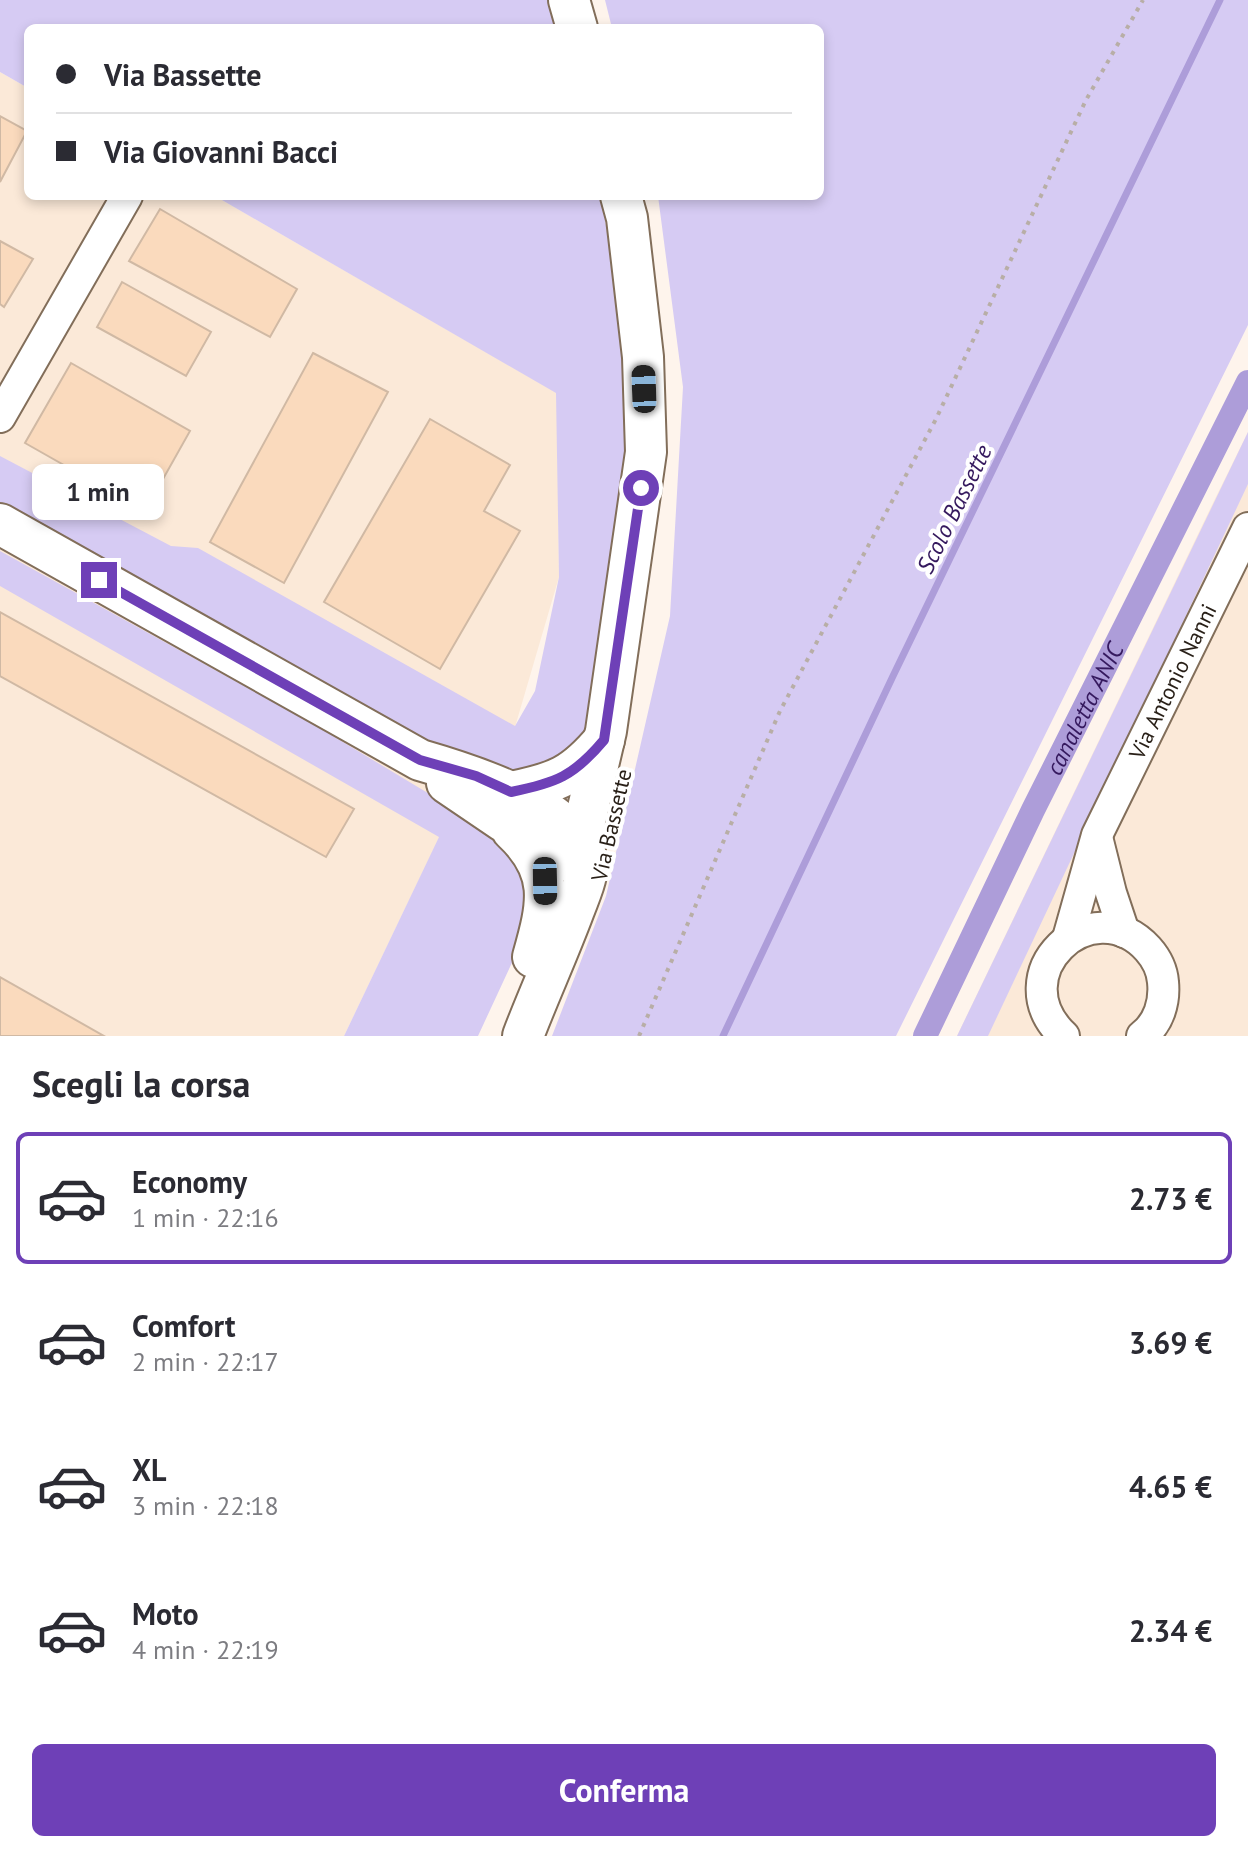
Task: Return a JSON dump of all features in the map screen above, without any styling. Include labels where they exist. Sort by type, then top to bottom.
[{"type":"main road","points":[[569,0],[576,24]]},
{"type":"main road","name":"Via Bassette","points":[[500,1036],[564,903],[604,740],[646,452],[643,357],[627,218],[622,200]]},
{"type":"main road","name":"Via Bassette","points":[[536,1036],[600,879],[626,758],[641,670],[656,491],[646,452]]},
{"type":"main road","points":[[0,524],[420,760],[433,774],[507,807],[578,852]]},
{"type":"main road","name":"Via Bassette","points":[[578,852],[590,849],[598,839],[632,630],[648,603]]},
{"type":"main road","points":[[507,807],[584,763],[604,740]]},
{"type":"main road","points":[[507,807],[522,839],[537,859],[545,881],[546,912],[530,969]]},
{"type":"main road","name":"Via Bassette","points":[[523,1036],[586,875],[587,858],[578,852]]},
{"type":"street","points":[[0,417],[125,200]]},
{"type":"street","name":"Via Antonio Nanni","points":[[1064,1036],[1053,1026],[1044,1007],[1041,988],[1045,969],[1054,951],[1068,938],[1097,835],[1248,528]]},
{"type":"street","points":[[1097,835],[1124,932]]},
{"type":"street","points":[[1068,938],[1086,930],[1105,928],[1124,932],[1142,942],[1155,957],[1163,975],[1164,995],[1159,1014],[1142,1036]]},
{"type":"path","points":[[639,1036],[780,711],[936,419],[1086,100],[1143,0]]},
{"type":"shaded area","points":[[0,0],[551,0],[557,24],[24,24],[24,86],[0,72]]},
{"type":"shaded area","points":[[605,0],[1248,0],[1248,325],[896,1036],[552,1036],[606,896],[670,616],[683,387],[659,200],[824,200],[824,24],[611,24]]},
{"type":"shaded area","points":[[0,72],[24,86],[24,200],[222,200],[557,393],[559,577],[515,727],[439,838],[344,1036],[0,1036]]},
{"type":"shaded area","points":[[222,200],[602,200],[624,333],[628,482],[588,739],[570,757],[513,777],[450,752],[0,502],[0,456],[171,546],[198,548],[515,726],[535,691],[559,577],[556,393]]},
{"type":"shaded area","points":[[1248,432],[1248,1036],[957,1036],[1211,507]]},
{"type":"shaded area","points":[[1248,432],[1248,484],[988,1036],[957,1036]]},
{"type":"shaded area","points":[[0,551],[313,724],[476,822],[521,861],[536,911],[478,1036],[344,1036],[439,837],[0,586]]},
{"type":"building","points":[[0,116],[24,129],[24,137],[0,182]]},
{"type":"building","points":[[160,209],[297,289],[270,337],[129,261]]},
{"type":"building","points":[[0,241],[33,259],[4,307],[0,304]]},
{"type":"building","points":[[122,282],[211,332],[186,376],[97,327]]},
{"type":"building","points":[[313,353],[388,392],[284,583],[210,542]]},
{"type":"building","points":[[71,363],[190,431],[145,511],[25,443]]},
{"type":"building","points":[[430,419],[510,465],[484,511],[520,531],[440,669],[324,602]]},
{"type":"building","points":[[0,612],[354,809],[326,857],[0,676]]},
{"type":"building","points":[[0,977],[104,1036],[0,1036]]},
{"type":"waterway","name":"Scolo Bassette","points":[[723,1036],[893,676],[1220,0]]},
{"type":"waterway","name":"canaletta ANIC","points":[[925,1036],[1033,810],[1248,382]]},
{"type":"route","points":[[99,580],[420,760],[476,776],[511,792],[562,778],[584,763],[604,740],[641,488]]}]
